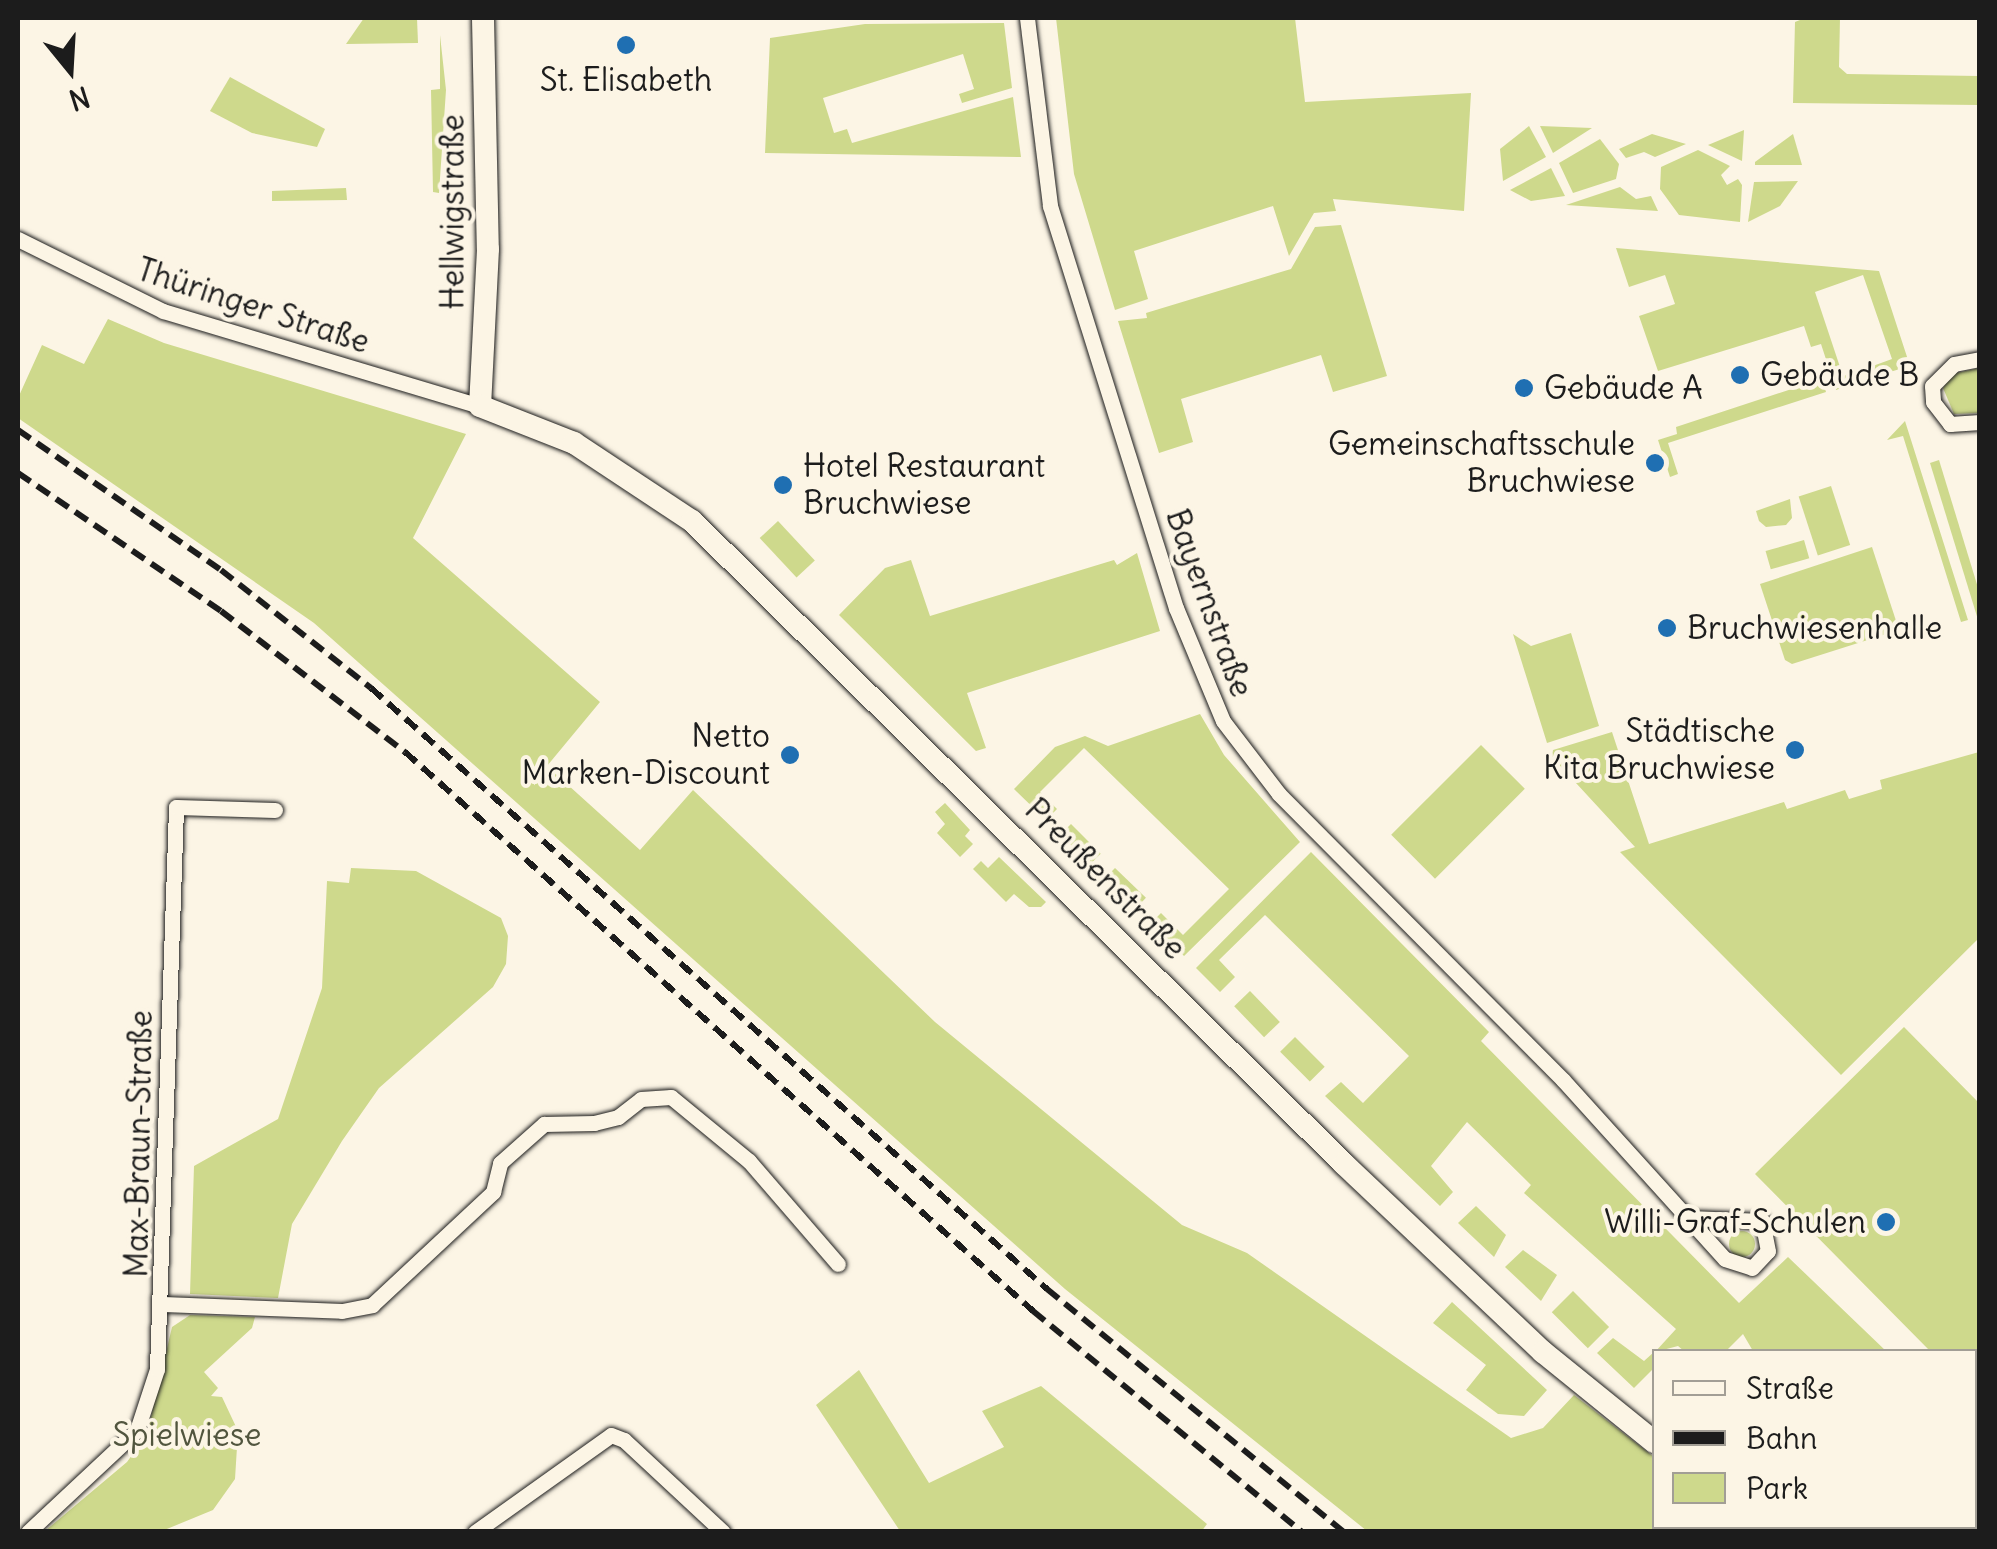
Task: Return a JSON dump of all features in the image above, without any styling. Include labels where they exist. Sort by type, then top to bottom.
[{"type":"street","name":"Hellwigstraße","points":[[480,406],[488,248],[483,18]]},
{"type":"street","name":"Bayernstraße","points":[[1027,18],[1050,206],[1176,608],[1222,721],[1280,794],[1563,1080],[1689,1218],[1738,1268],[1752,1268],[1768,1252],[1762,1221],[1689,1218]]},
{"type":"street","name":"Thüringer Straße","points":[[18,239],[162,311],[480,406]]},
{"type":"street","points":[[1980,358],[1954,364],[1932,386],[1933,402],[1950,424],[1980,422]]},
{"type":"street","name":"Preußenstraße","points":[[480,406],[574,442],[692,521],[1344,1164],[1542,1352],[1652,1440]]},
{"type":"street","name":"Max-Braun-Straße","points":[[28,1532],[136,1430],[157,1369],[163,1304],[176,807],[275,810]]},
{"type":"street","points":[[163,1304],[342,1311],[372,1305],[494,1192],[500,1163],[544,1124],[594,1123],[618,1117],[640,1099],[671,1096],[749,1161],[838,1264]]},
{"type":"street","points":[[474,1532],[610,1436],[624,1440],[723,1532]]},
{"type":"green space","points":[[364,18],[417,18],[418,43],[346,44]]},
{"type":"green space","points":[[1056,18],[1295,18],[1305,102],[1471,93],[1464,211],[1333,199],[1336,211],[1314,213],[1289,256],[1273,206],[1134,251],[1148,299],[1115,310],[1074,174]]},
{"type":"green space","points":[[1805,18],[1840,18],[1839,67],[1847,74],[1979,76],[1979,105],[1793,103],[1795,22]]},
{"type":"green space","points":[[1004,23],[1012,88],[962,103],[959,94],[974,89],[963,54],[823,98],[834,133],[847,129],[852,143],[1013,97],[1021,157],[765,153],[770,38],[865,24]]},
{"type":"green space","points":[[440,35],[446,90],[439,193],[433,192],[431,90],[440,89]]},
{"type":"green space","points":[[230,77],[325,129],[317,147],[252,133],[210,111]]},
{"type":"green space","points":[[1529,126],[1546,157],[1503,181],[1500,149]]},
{"type":"green space","points":[[1540,126],[1592,128],[1553,153]]},
{"type":"green space","points":[[1744,130],[1742,161],[1708,145]]},
{"type":"green space","points":[[1652,134],[1686,144],[1655,157],[1644,152],[1626,158],[1619,149]]},
{"type":"green space","points":[[1793,134],[1802,165],[1755,165],[1755,162]]},
{"type":"green space","points":[[1600,139],[1619,164],[1616,179],[1573,193],[1559,163]]},
{"type":"green space","points":[[1698,150],[1730,166],[1721,175],[1727,185],[1738,179],[1742,185],[1740,222],[1679,215],[1660,189],[1661,167]]},
{"type":"green space","points":[[1551,168],[1565,196],[1531,201],[1510,190]]},
{"type":"green space","points":[[1798,181],[1780,206],[1748,222],[1754,182]]},
{"type":"green space","points":[[1620,187],[1636,199],[1651,196],[1658,211],[1566,205]]},
{"type":"green space","points":[[346,188],[347,200],[272,201],[272,191]]},
{"type":"green space","points":[[1341,225],[1387,376],[1333,392],[1321,355],[1181,399],[1193,442],[1159,453],[1118,321],[1147,318],[1146,313],[1291,269],[1315,227]]},
{"type":"green space","points":[[1616,248],[1879,271],[1910,366],[1873,377],[1870,367],[1892,359],[1863,275],[1815,292],[1843,376],[1856,372],[1859,382],[1836,390],[1821,344],[1811,347],[1804,326],[1658,371],[1639,316],[1675,304],[1665,275],[1629,287]]},
{"type":"green space","points":[[108,319],[164,343],[466,434],[413,538],[600,702],[547,766],[640,850],[693,790],[935,1022],[1182,1225],[1247,1253],[1511,1438],[1543,1428],[1574,1395],[1652,1455],[1652,1529],[1749,1531],[1367,1531],[1065,1289],[314,623],[18,418],[18,398],[42,345],[84,364]]},
{"type":"green space","points":[[1979,368],[1979,413],[1954,414],[1943,388],[1952,374]]},
{"type":"green space","points":[[1822,379],[1826,392],[1668,443],[1678,474],[1670,477],[1658,440],[1677,434],[1676,427]]},
{"type":"green space","points":[[1905,421],[1968,620],[1961,622],[1903,436],[1887,440]]},
{"type":"green space","points":[[1939,460],[1979,591],[1979,623],[1930,463]]},
{"type":"green space","points":[[1831,486],[1850,545],[1818,555],[1799,497]]},
{"type":"green space","points":[[1790,499],[1792,518],[1786,525],[1766,527],[1759,521],[1756,511]]},
{"type":"green space","points":[[778,521],[815,560],[797,578],[760,538]]},
{"type":"green space","points":[[1804,540],[1809,558],[1771,569],[1766,551]]},
{"type":"green space","points":[[1872,547],[1899,630],[1792,664],[1785,660],[1760,584]]},
{"type":"green space","points":[[1137,553],[1160,631],[967,693],[986,748],[976,751],[839,615],[885,568],[911,560],[930,616],[1114,560],[1117,565]]},
{"type":"green space","points":[[1571,633],[1599,726],[1547,743],[1513,634],[1531,646]]},
{"type":"green space","points":[[1200,714],[1224,755],[1300,842],[1184,956],[1151,923],[1161,913],[1183,935],[1229,889],[1084,748],[1040,792],[1057,809],[1046,820],[1014,789],[1055,747],[1085,736],[1108,746]]},
{"type":"green space","points":[[1612,732],[1649,844],[1784,802],[1787,809],[1845,790],[1849,799],[1882,789],[1880,780],[1979,752],[1979,938],[1841,1075],[1620,852],[1635,847],[1552,757],[1553,750]]},
{"type":"green space","points":[[1481,745],[1525,789],[1435,879],[1391,835]]},
{"type":"green space","points":[[945,803],[970,830],[965,836],[973,844],[960,857],[937,833],[945,824],[935,812]]},
{"type":"green space","points":[[1071,824],[1101,854],[1090,864],[1060,835]]},
{"type":"green space","points":[[1311,852],[1489,1032],[1481,1041],[1739,1303],[1788,1257],[1884,1349],[1752,1349],[1743,1334],[1728,1349],[1658,1349],[1676,1329],[1524,1193],[1531,1185],[1467,1122],[1431,1166],[1453,1192],[1440,1206],[1325,1096],[1341,1082],[1363,1103],[1409,1056],[1265,915],[1219,960],[1235,977],[1220,992],[1196,968]]},
{"type":"green space","points":[[999,857],[1046,902],[1041,907],[1029,907],[1014,894],[1006,902],[973,869],[981,861],[988,868]]},
{"type":"green space","points":[[351,868],[416,871],[501,918],[508,936],[506,964],[493,987],[379,1088],[342,1141],[292,1224],[278,1298],[190,1294],[194,1166],[278,1119],[322,988],[327,881],[349,883]]},
{"type":"green space","points":[[1115,868],[1146,898],[1136,908],[1105,878]]},
{"type":"green space","points":[[1250,991],[1280,1022],[1264,1037],[1234,1006]]},
{"type":"green space","name":"Willi-Graf-Schulen","points":[[1904,1027],[1979,1103],[1979,1401],[1977,1349],[1928,1349],[1755,1174]]},
{"type":"green space","points":[[1295,1037],[1325,1067],[1310,1082],[1280,1052]]},
{"type":"green space","points":[[1476,1206],[1506,1235],[1494,1257],[1458,1223]]},
{"type":"green space","points":[[1742,1231],[1751,1235],[1755,1244],[1751,1253],[1742,1257],[1733,1253],[1729,1244],[1733,1235]]},
{"type":"green space","points":[[1523,1250],[1557,1275],[1541,1301],[1505,1267]]},
{"type":"green space","points":[[1573,1291],[1609,1327],[1588,1348],[1552,1312]]},
{"type":"green space","points":[[1452,1302],[1547,1390],[1524,1416],[1498,1414],[1466,1390],[1486,1365],[1433,1323]]},
{"type":"green space","name":"Spielwiese","points":[[190,1315],[255,1317],[252,1328],[204,1372],[218,1388],[211,1396],[222,1397],[238,1431],[235,1479],[213,1510],[162,1531],[45,1531],[127,1462],[147,1434],[172,1327]]},
{"type":"green space","points":[[1613,1338],[1644,1361],[1652,1354],[1652,1370],[1634,1388],[1597,1353]]},
{"type":"green space","points":[[859,1370],[929,1483],[1004,1447],[982,1411],[1041,1386],[1207,1524],[1201,1532],[900,1531],[816,1405]]},
{"type":"railway","points":[[18,430],[221,570],[371,688],[1047,1289],[1344,1532]]},
{"type":"railway","points":[[18,473],[221,611],[405,752],[1033,1311],[1302,1532]]},
{"type":"place","name":"St. Elisabeth","points":[[626,45]]},
{"type":"place","name":"Gebäude B","points":[[1740,375]]},
{"type":"place","name":"Gebäude A","points":[[1524,388]]},
{"type":"place","name":"Gemeinschaftsschule Bruchwiese","points":[[1655,463]]},
{"type":"place","name":"Hotel Restaurant Bruchwiese","points":[[783,485]]},
{"type":"place","name":"Bruchwiesenhalle","points":[[1667,628]]},
{"type":"place","name":"Städtische Kita Bruchwiese","points":[[1795,750]]},
{"type":"place","name":"Netto Marken-Discount","points":[[790,755]]},
{"type":"place","name":"Willi-Graf-Schulen","points":[[1886,1222]]}]
